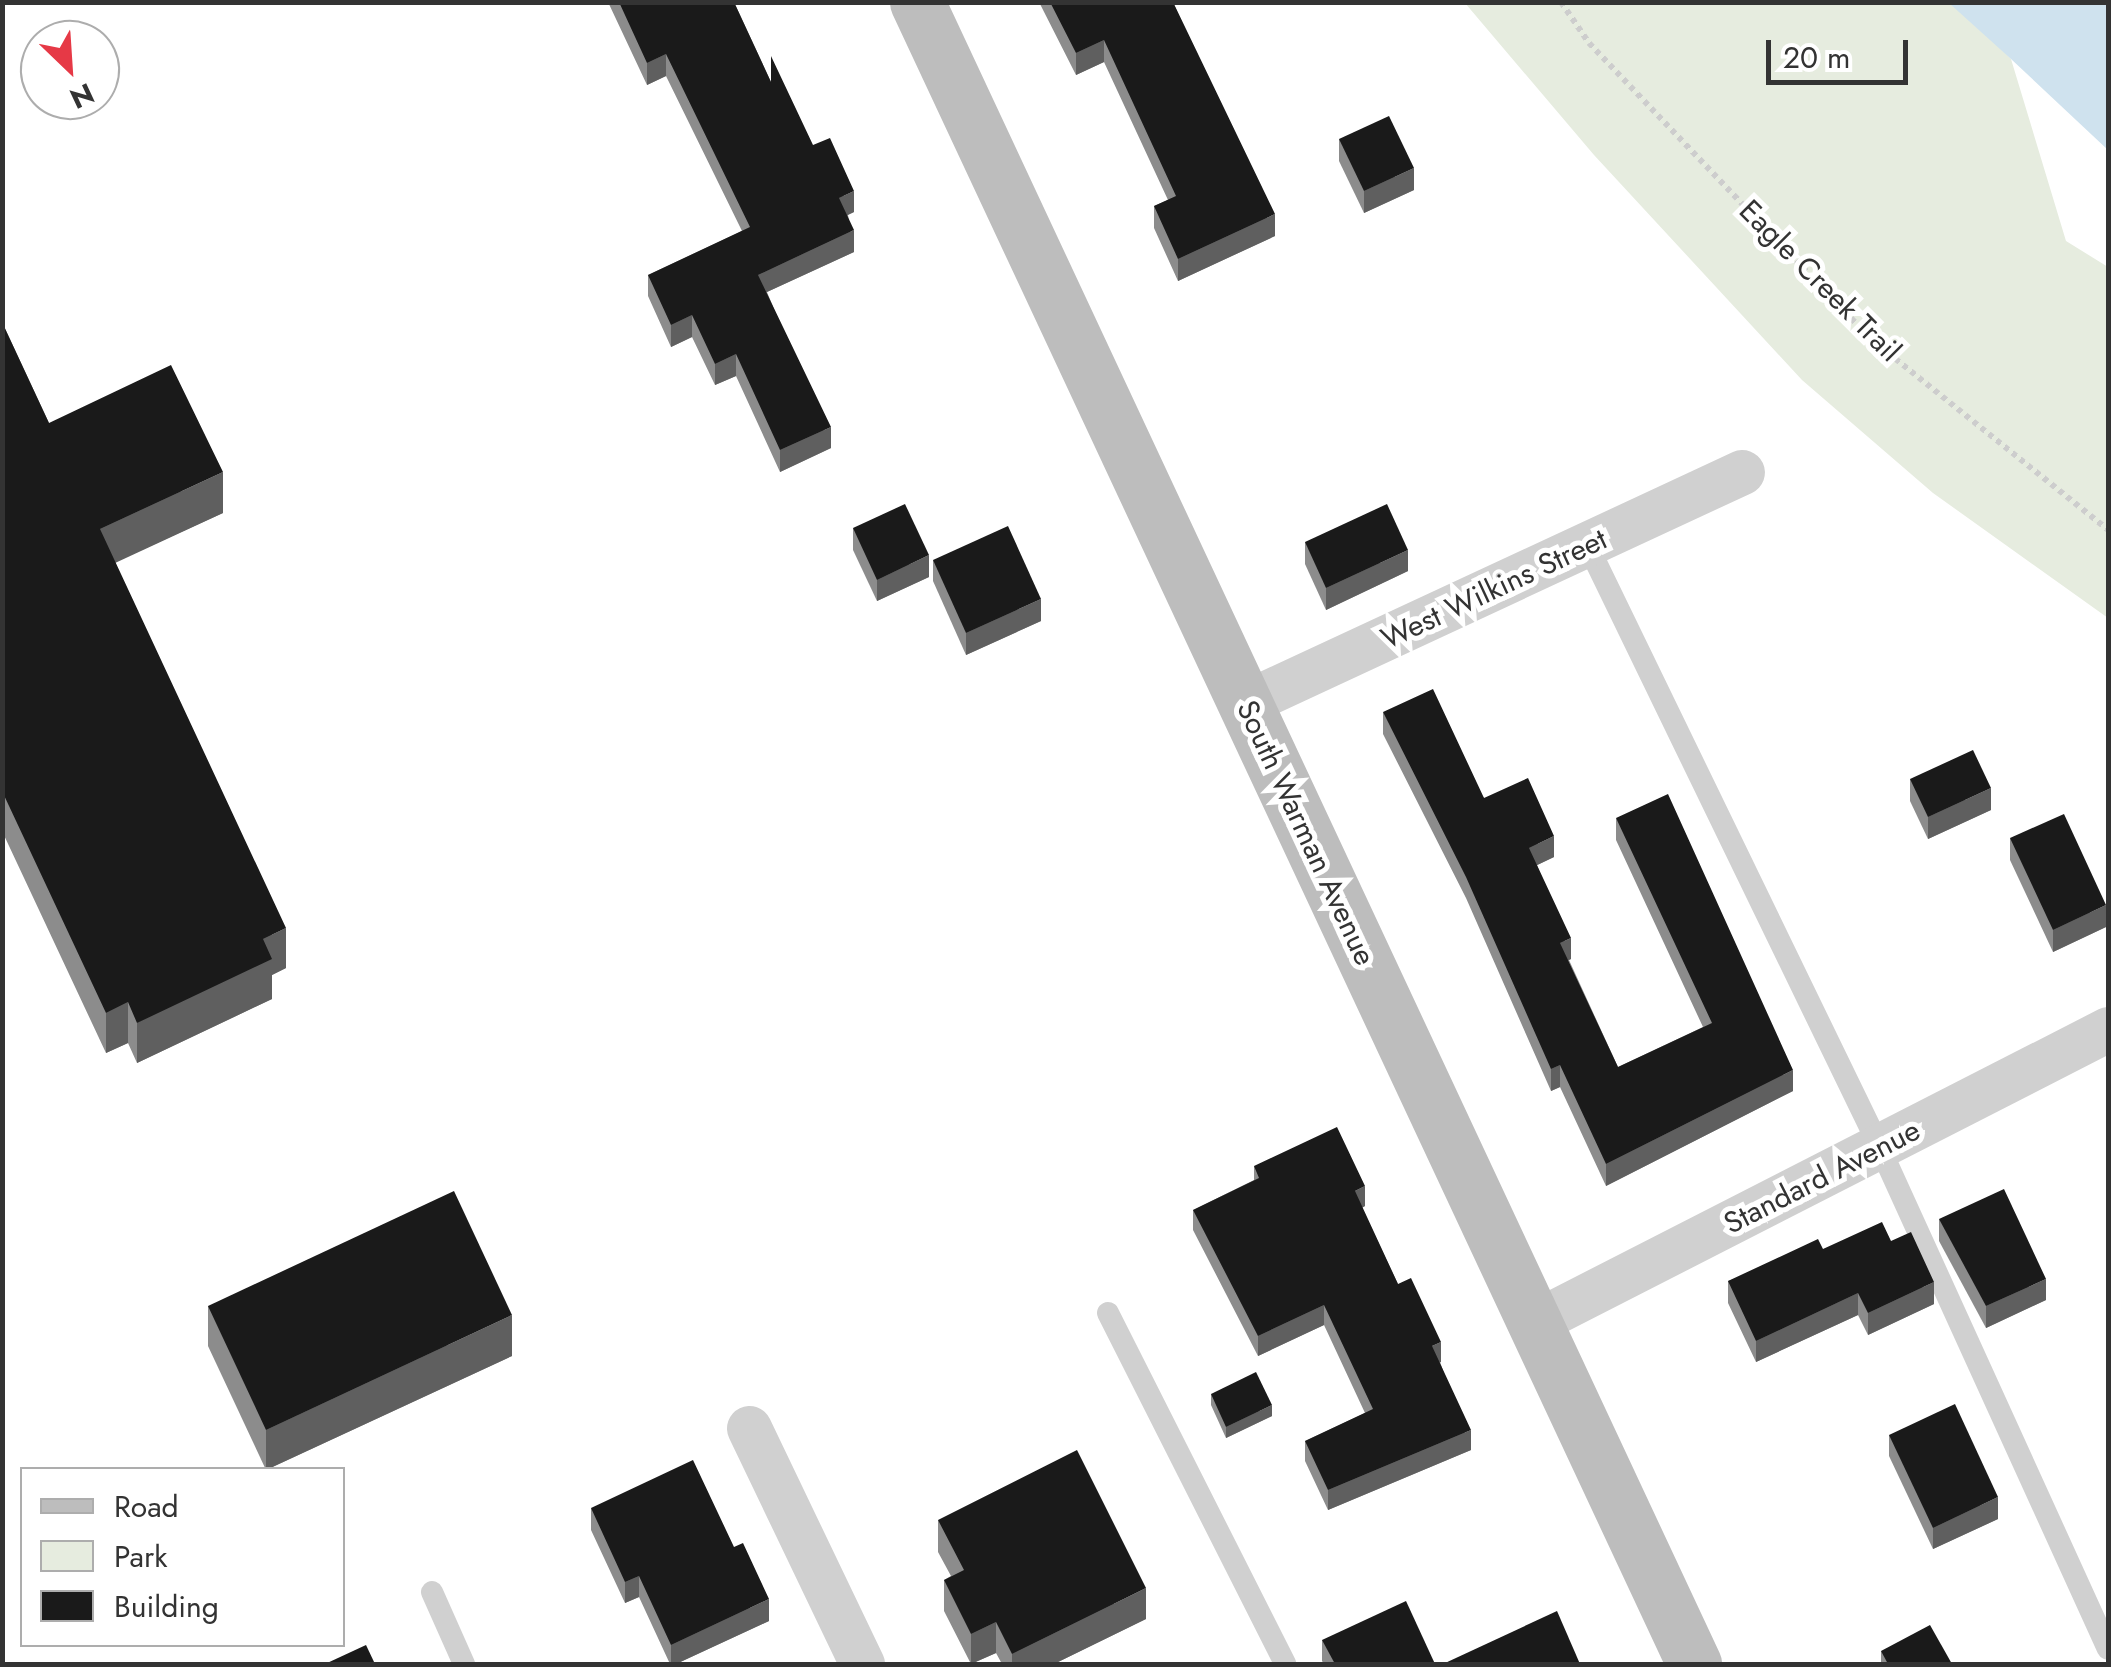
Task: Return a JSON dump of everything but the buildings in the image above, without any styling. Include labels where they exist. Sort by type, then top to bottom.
[{"type":"main road","name":"South Warman Avenue","points":[[917,2],[1694,1664]]},
{"type":"street","name":"West Wilkins Street","points":[[1245,703],[1742,472]]},
{"type":"street","name":"Standard Avenue","points":[[1535,1322],[2108,1029]]},
{"type":"street","points":[[749,1428],[862,1664]]},
{"type":"lane","points":[[1588,546],[1880,1148],[2108,1649]]},
{"type":"lane","points":[[1108,1313],[1284,1664]]},
{"type":"lane","points":[[432,1592],[464,1664]]},
{"type":"path","name":"Eagle Creek Trail","points":[[1561,2],[1589,43],[1872,340],[2108,530]]},
{"type":"green space","points":[[1465,3],[1958,3],[2011,59],[2066,241],[2108,267],[2108,618],[1933,493],[1802,380],[1594,155]]},
{"type":"water","points":[[1949,3],[2108,3],[2108,150],[2011,59]]}]
